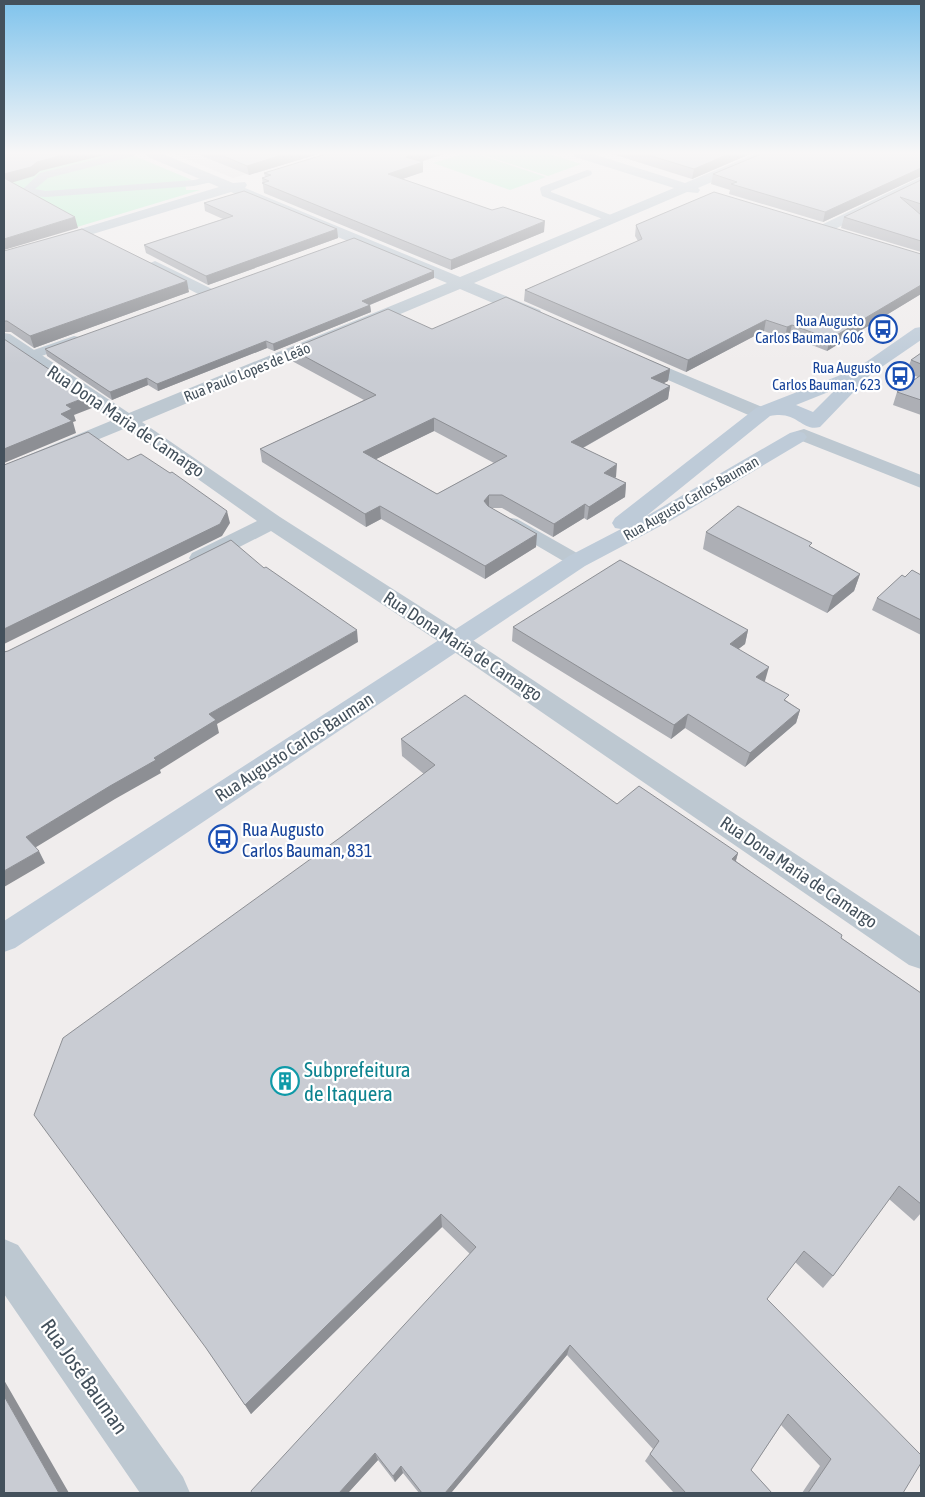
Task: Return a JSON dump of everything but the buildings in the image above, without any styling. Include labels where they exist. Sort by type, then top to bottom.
[{"type":"main road","name":"Rua Augusto Carlos Bauman","points":[[4,938],[581,559],[662,516],[805,432],[864,371],[921,332]]},
{"type":"main road","name":"Rua Augusto Carlos Bauman","points":[[581,559],[642,506],[761,413],[864,371]]},
{"type":"main road","points":[[790,410],[806,415],[805,432],[778,436],[762,429],[757,424],[761,413],[790,410]]},
{"type":"street","points":[[4,257],[113,224]]},
{"type":"street","points":[[320,224],[462,282],[552,322]]},
{"type":"street","name":"Rua Paulo Lopes de Leão","points":[[4,472],[600,224]]},
{"type":"street","points":[[804,224],[840,235]]},
{"type":"street","points":[[822,230],[834,224]]},
{"type":"street","points":[[87,232],[104,240]]},
{"type":"street","points":[[138,258],[211,290]]},
{"type":"street","name":"Rua Dona Maria de Camargo","points":[[13,347],[128,421],[272,522],[456,640],[921,955]]},
{"type":"street","points":[[624,354],[761,413]]},
{"type":"street","points":[[805,432],[921,482]]},
{"type":"street","points":[[182,566],[272,522]]},
{"type":"street","name":"Rua José Bauman","points":[[4,1259],[167,1493]]},
{"type":"lane","points":[[335,245],[354,238]]},
{"type":"lane","points":[[188,298],[211,290]]},
{"type":"lane","points":[[13,347],[86,335]]},
{"type":"lane","points":[[495,514],[581,559]]},
{"type":"green space","points":[[4,224],[88,224],[4,249]]},
{"type":"place","name":"Rua Augusto Carlos Bauman, 606","points":[[883,329]]},
{"type":"place","name":"Rua Augusto Carlos Bauman, 623","points":[[900,376]]},
{"type":"place","name":"Rua Augusto Carlos Bauman, 831","points":[[223,839]]},
{"type":"place","name":"Subprefeitura de Itaquera","points":[[285,1081]]}]
